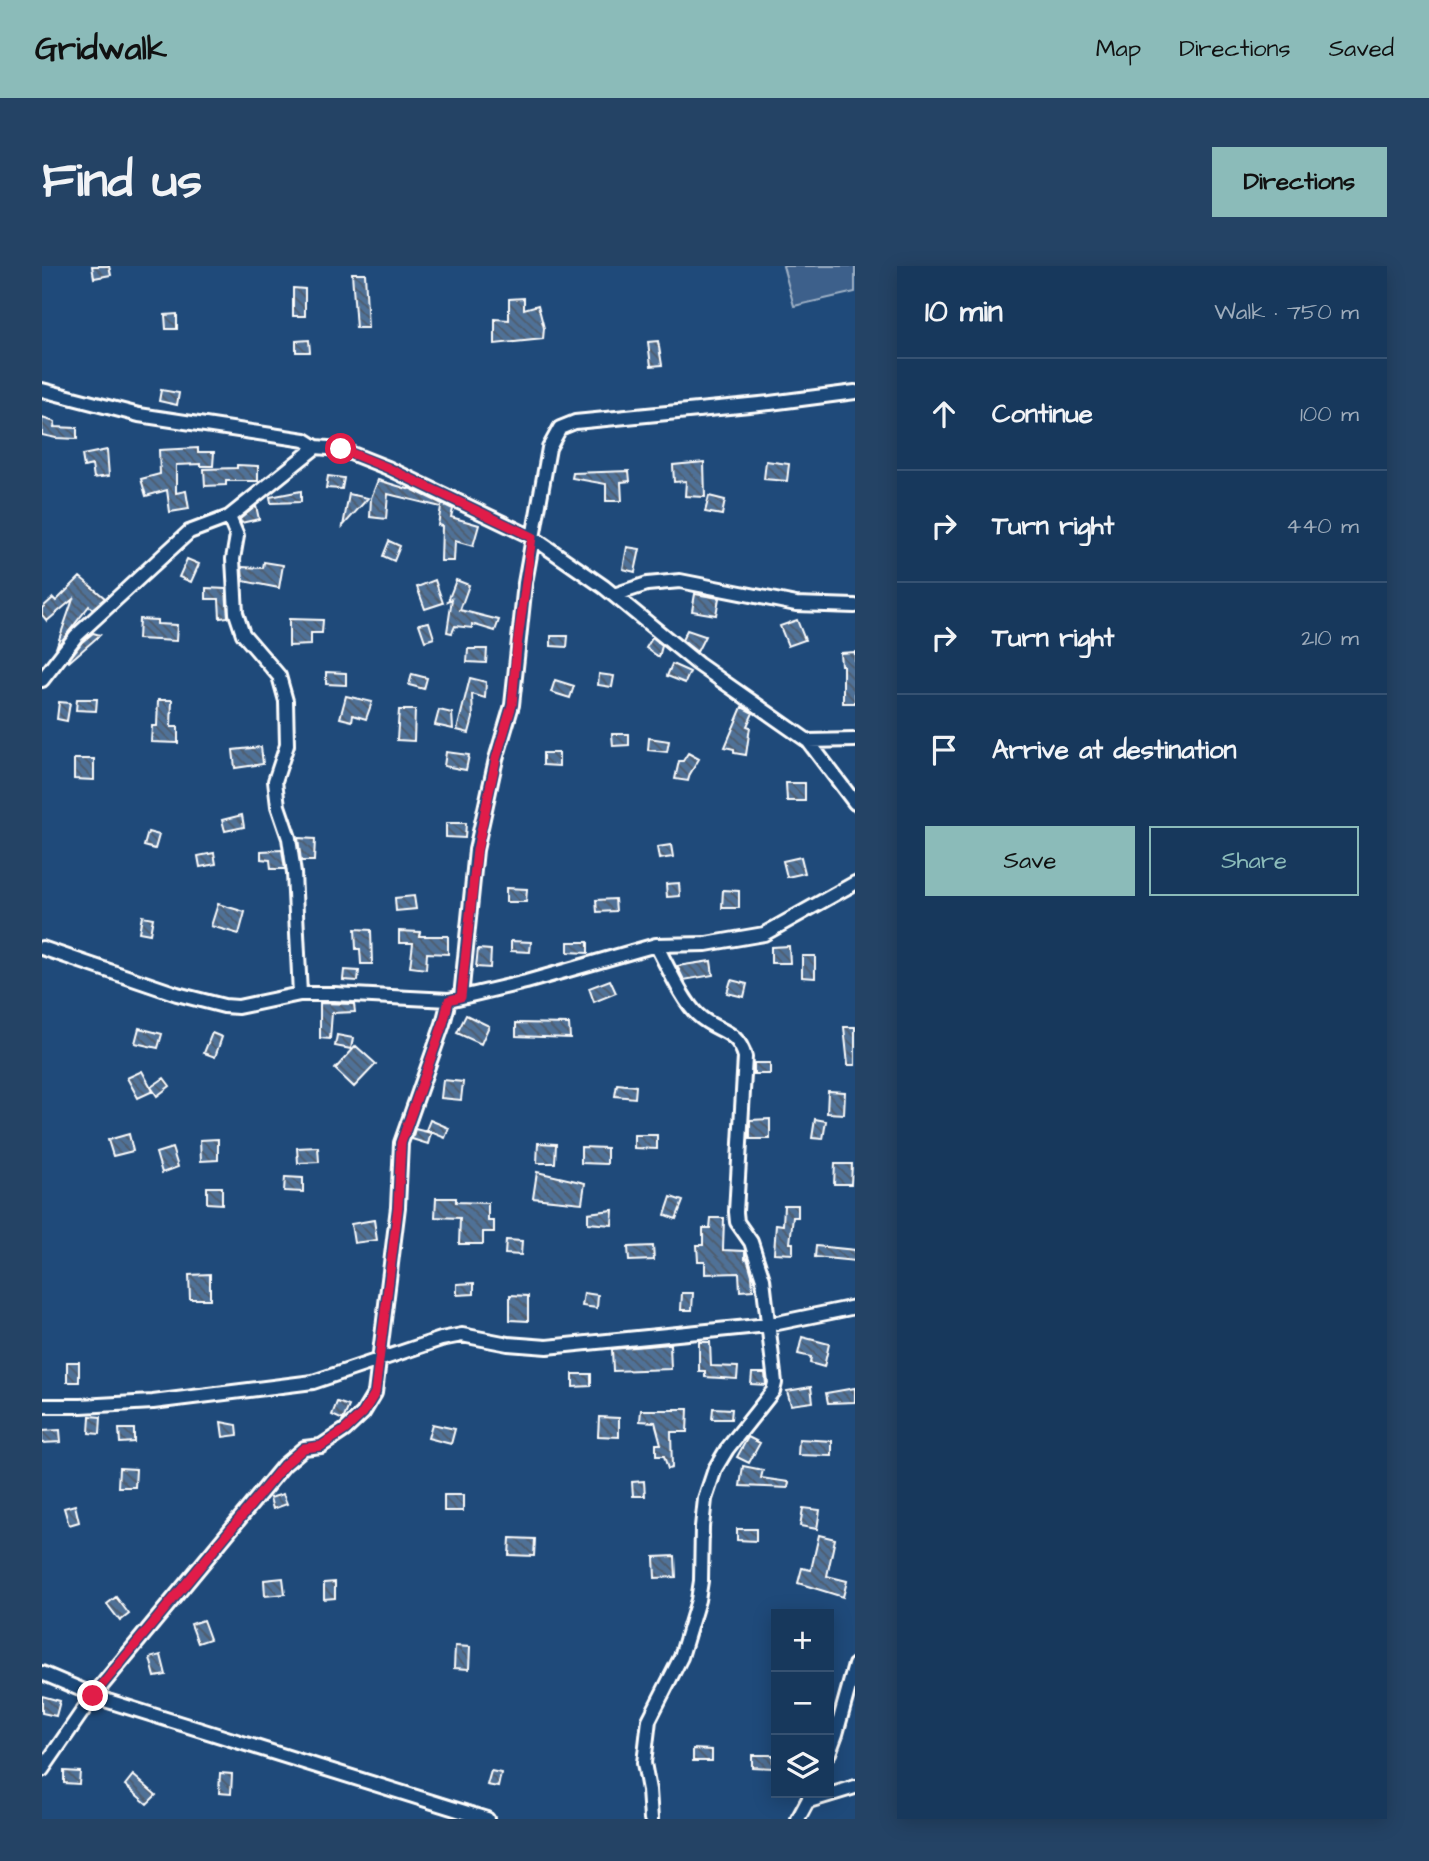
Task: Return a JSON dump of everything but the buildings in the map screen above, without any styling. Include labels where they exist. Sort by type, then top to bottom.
[{"type":"street","points":[[42,390],[139,415],[305,440],[316,447],[341,449],[388,468],[532,537],[614,595],[698,664],[808,741],[855,803]]},
{"type":"street","points":[[42,1770],[93,1696],[284,1465],[304,1448],[321,1446],[345,1430],[363,1413],[375,1393],[398,1207],[401,1143],[443,1024],[455,999],[477,850],[496,759],[512,705],[532,537],[549,449],[560,428],[575,422],[855,392]]},
{"type":"street","points":[[42,680],[76,636],[189,531],[229,517],[316,447]]},
{"type":"street","points":[[229,517],[237,536],[233,559],[236,613],[243,634],[278,677],[286,701],[287,745],[275,781],[278,806],[289,838],[294,873],[300,994]]},
{"type":"street","points":[[614,595],[647,584],[680,581],[796,604],[855,606]]},
{"type":"street","points":[[808,741],[855,740]]},
{"type":"street","points":[[42,948],[177,994],[223,1006],[238,1007],[300,994],[455,999],[656,945],[706,944],[764,934],[855,883]]},
{"type":"street","points":[[651,1819],[644,1763],[649,1720],[681,1657],[698,1600],[705,1499],[715,1469],[727,1449],[773,1391],[775,1374],[763,1279],[751,1242],[737,1222],[736,1212],[745,1057],[740,1042],[695,1014],[656,945]]},
{"type":"street","points":[[42,1406],[153,1402],[313,1382],[441,1339],[462,1335],[508,1344],[547,1347],[768,1325],[855,1307]]},
{"type":"street","points":[[834,1739],[855,1665]]},
{"type":"street","points":[[42,1673],[93,1696],[487,1819]]},
{"type":"street","points":[[834,1792],[855,1787]]},
{"type":"street","points":[[798,1819],[810,1798]]},
{"type":"shaded area","points":[[783,266],[855,266],[855,292],[794,306]]},
{"type":"route","points":[[93,1696],[237,1518],[284,1465],[304,1448],[321,1446],[345,1430],[363,1413],[375,1393],[398,1207],[401,1143],[449,1000],[461,997],[477,850],[496,759],[512,705],[532,537],[478,509],[341,449]]}]
